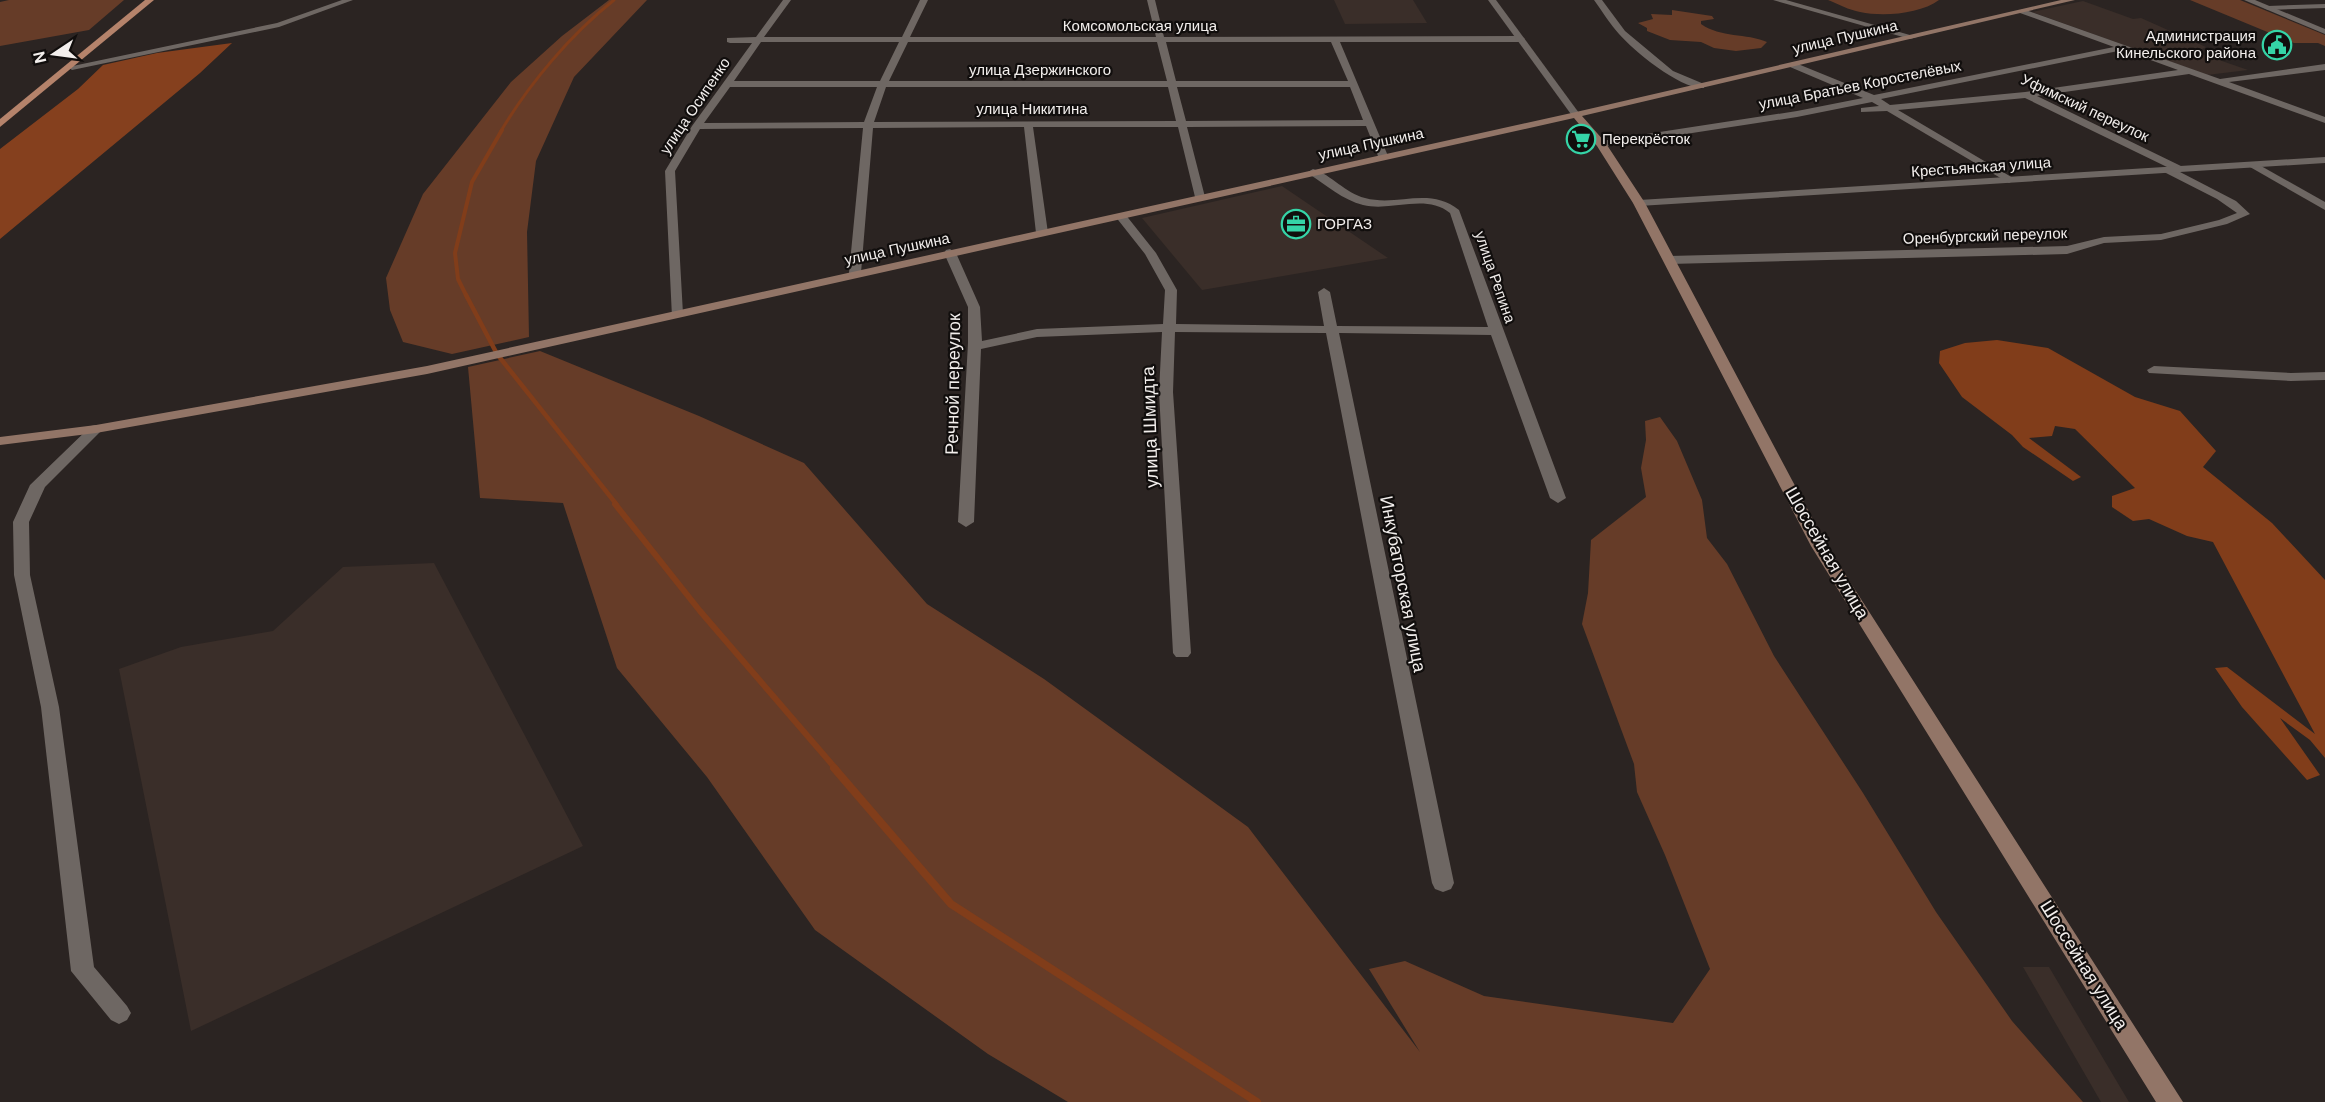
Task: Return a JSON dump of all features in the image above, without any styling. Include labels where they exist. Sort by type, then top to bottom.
[{"type":"main road","points":[[0,124],[72,67],[150,0]]},
{"type":"main road","name":"улица Пушкина","points":[[0,441],[96,429],[427,370],[855,273],[1576,115],[2071,0]]},
{"type":"main road","name":"Шоссейная улица","points":[[1576,115],[1601,144],[1639,203],[1820,546],[2170,1102]]},
{"type":"street","points":[[72,67],[279,25],[349,0]]},
{"type":"street","name":"улица Осипенко","points":[[677,314],[670,171],[697,126],[787,0]]},
{"type":"street","points":[[855,273],[868,124],[874,103],[924,0]]},
{"type":"street","points":[[1151,0],[1200,197]]},
{"type":"street","name":"Шоссейная улица","points":[[1492,0],[1576,115]]},
{"type":"street","points":[[1598,0],[1622,33],[1670,73],[1701,86]]},
{"type":"street","points":[[1778,0],[1913,37]]},
{"type":"street","points":[[2248,0],[2325,32]]},
{"type":"street","points":[[2268,8],[2325,6]]},
{"type":"street","points":[[2023,11],[2325,120]]},
{"type":"street","name":"Комсомольская улица","points":[[730,40],[1521,39]]},
{"type":"street","points":[[1335,40],[1383,156]]},
{"type":"street","name":"улица Братьев Коростелёвых","points":[[1601,144],[1797,114],[2124,47]]},
{"type":"street","points":[[1792,65],[1874,99],[2009,180]]},
{"type":"street","points":[[2220,81],[2325,66]]},
{"type":"street","points":[[1843,105],[1863,110],[2025,95],[2191,71]]},
{"type":"street","name":"Уфимский переулок","points":[[1977,78],[2039,100],[2173,169]]},
{"type":"street","name":"улица Дзержинского","points":[[727,84],[1352,84]]},
{"type":"street","name":"улица Никитина","points":[[697,126],[1368,123]]},
{"type":"street","points":[[1028,124],[1042,233]]},
{"type":"street","name":"Крестьянская улица","points":[[1639,203],[2325,160]]},
{"type":"street","points":[[2254,165],[2325,207]]},
{"type":"street","name":"Оренбургский переулок","points":[[1669,260],[2067,250],[2104,240],[2161,237],[2223,222],[2244,214],[2232,203],[2173,169]]},
{"type":"street","name":"улица Репина","points":[[1312,172],[1358,200],[1369,203],[1439,201],[1455,212],[1558,498]]},
{"type":"street","name":"улица Шмидта","points":[[1121,216],[1150,253],[1172,290],[1166,392],[1182,653]]},
{"type":"street","name":"Речной переулок","points":[[950,253],[974,307],[975,346],[966,522]]},
{"type":"street","name":"Инкубаторская улица","points":[[1324,292],[1443,883]]},
{"type":"street","points":[[975,346],[1037,333],[1168,328],[1496,331]]},
{"type":"street","points":[[2154,370],[2290,377],[2325,376]]},
{"type":"street","points":[[96,429],[38,485],[21,522],[22,575],[50,707],[84,970],[119,1013]]},
{"type":"shaded area","points":[[9,0],[124,0],[89,30],[0,46],[0,2]]},
{"type":"shaded area","points":[[609,0],[647,0],[574,77],[536,161],[527,232],[529,337],[452,354],[403,342],[390,310],[386,278],[423,194],[511,82],[562,36]]},
{"type":"shaded area","points":[[1334,0],[1413,0],[1427,23],[1345,24]]},
{"type":"shaded area","points":[[1828,0],[1939,0],[1912,11],[1879,14],[1856,11]]},
{"type":"shaded area","points":[[2190,0],[2240,0],[2325,35],[2325,46],[2318,43],[2294,43]]},
{"type":"shaded area","points":[[2083,1],[2133,19],[2141,18],[2206,47],[2196,52],[2248,70],[2207,75],[2032,12]]},
{"type":"shaded area","points":[[1672,10],[1712,16],[1714,19],[1701,21],[1701,24],[1717,31],[1767,42],[1761,48],[1736,51],[1714,48],[1701,42],[1670,40],[1647,31],[1647,28],[1638,23],[1653,19],[1651,14],[1672,15]]},
{"type":"shaded area","points":[[232,43],[200,73],[0,239],[0,149],[78,89],[103,65],[157,53]]},
{"type":"shaded area","name":"ГОРГАЗ","points":[[1282,186],[1388,258],[1202,290],[1142,218]]},
{"type":"shaded area","points":[[1997,340],[2048,348],[2135,397],[2180,411],[2216,451],[2203,467],[2272,523],[2325,580],[2325,758],[2310,740],[2280,718],[2320,775],[2307,780],[2242,707],[2215,668],[2227,667],[2315,734],[2213,542],[2187,536],[2149,519],[2133,521],[2112,507],[2112,496],[2135,488],[2075,429],[2055,426],[2052,436],[2029,438],[2081,477],[2073,481],[2023,447],[2012,435],[1962,397],[1939,363],[1940,351],[1965,343]]},
{"type":"shaded area","points":[[540,351],[699,416],[804,463],[927,604],[1044,679],[1248,827],[1420,1052],[1369,969],[1405,961],[1484,996],[1673,1023],[1710,969],[1665,855],[1637,792],[1634,764],[1582,624],[1588,593],[1591,540],[1646,497],[1641,468],[1646,440],[1645,421],[1660,417],[1677,441],[1702,500],[1707,538],[1727,564],[1774,656],[1863,793],[1936,912],[2012,1021],[2083,1102],[1068,1102],[988,1054],[815,930],[707,777],[617,668],[563,503],[480,498],[468,367]]},
{"type":"shaded area","points":[[434,563],[583,846],[191,1031],[119,669],[181,647],[273,631],[343,567]]},
{"type":"shaded area","points":[[2023,967],[2049,967],[2129,1102],[2101,1102]]},
{"type":"waterway","points":[[501,131],[524,95],[552,61],[582,28],[614,0]]},
{"type":"waterway","points":[[466,295],[458,279],[455,253],[472,182],[502,130]]},
{"type":"waterway","points":[[466,295],[497,354],[617,505]]},
{"type":"waterway","points":[[615,504],[700,611],[836,769]]},
{"type":"waterway","points":[[834,768],[951,904],[1257,1102]]},
{"type":"place","name":"Администрация Кинельского района","points":[[2277,45]]},
{"type":"place","name":"Перекрёсток","points":[[1581,139]]},
{"type":"place","name":"ГОРГАЗ","points":[[1296,224]]}]
